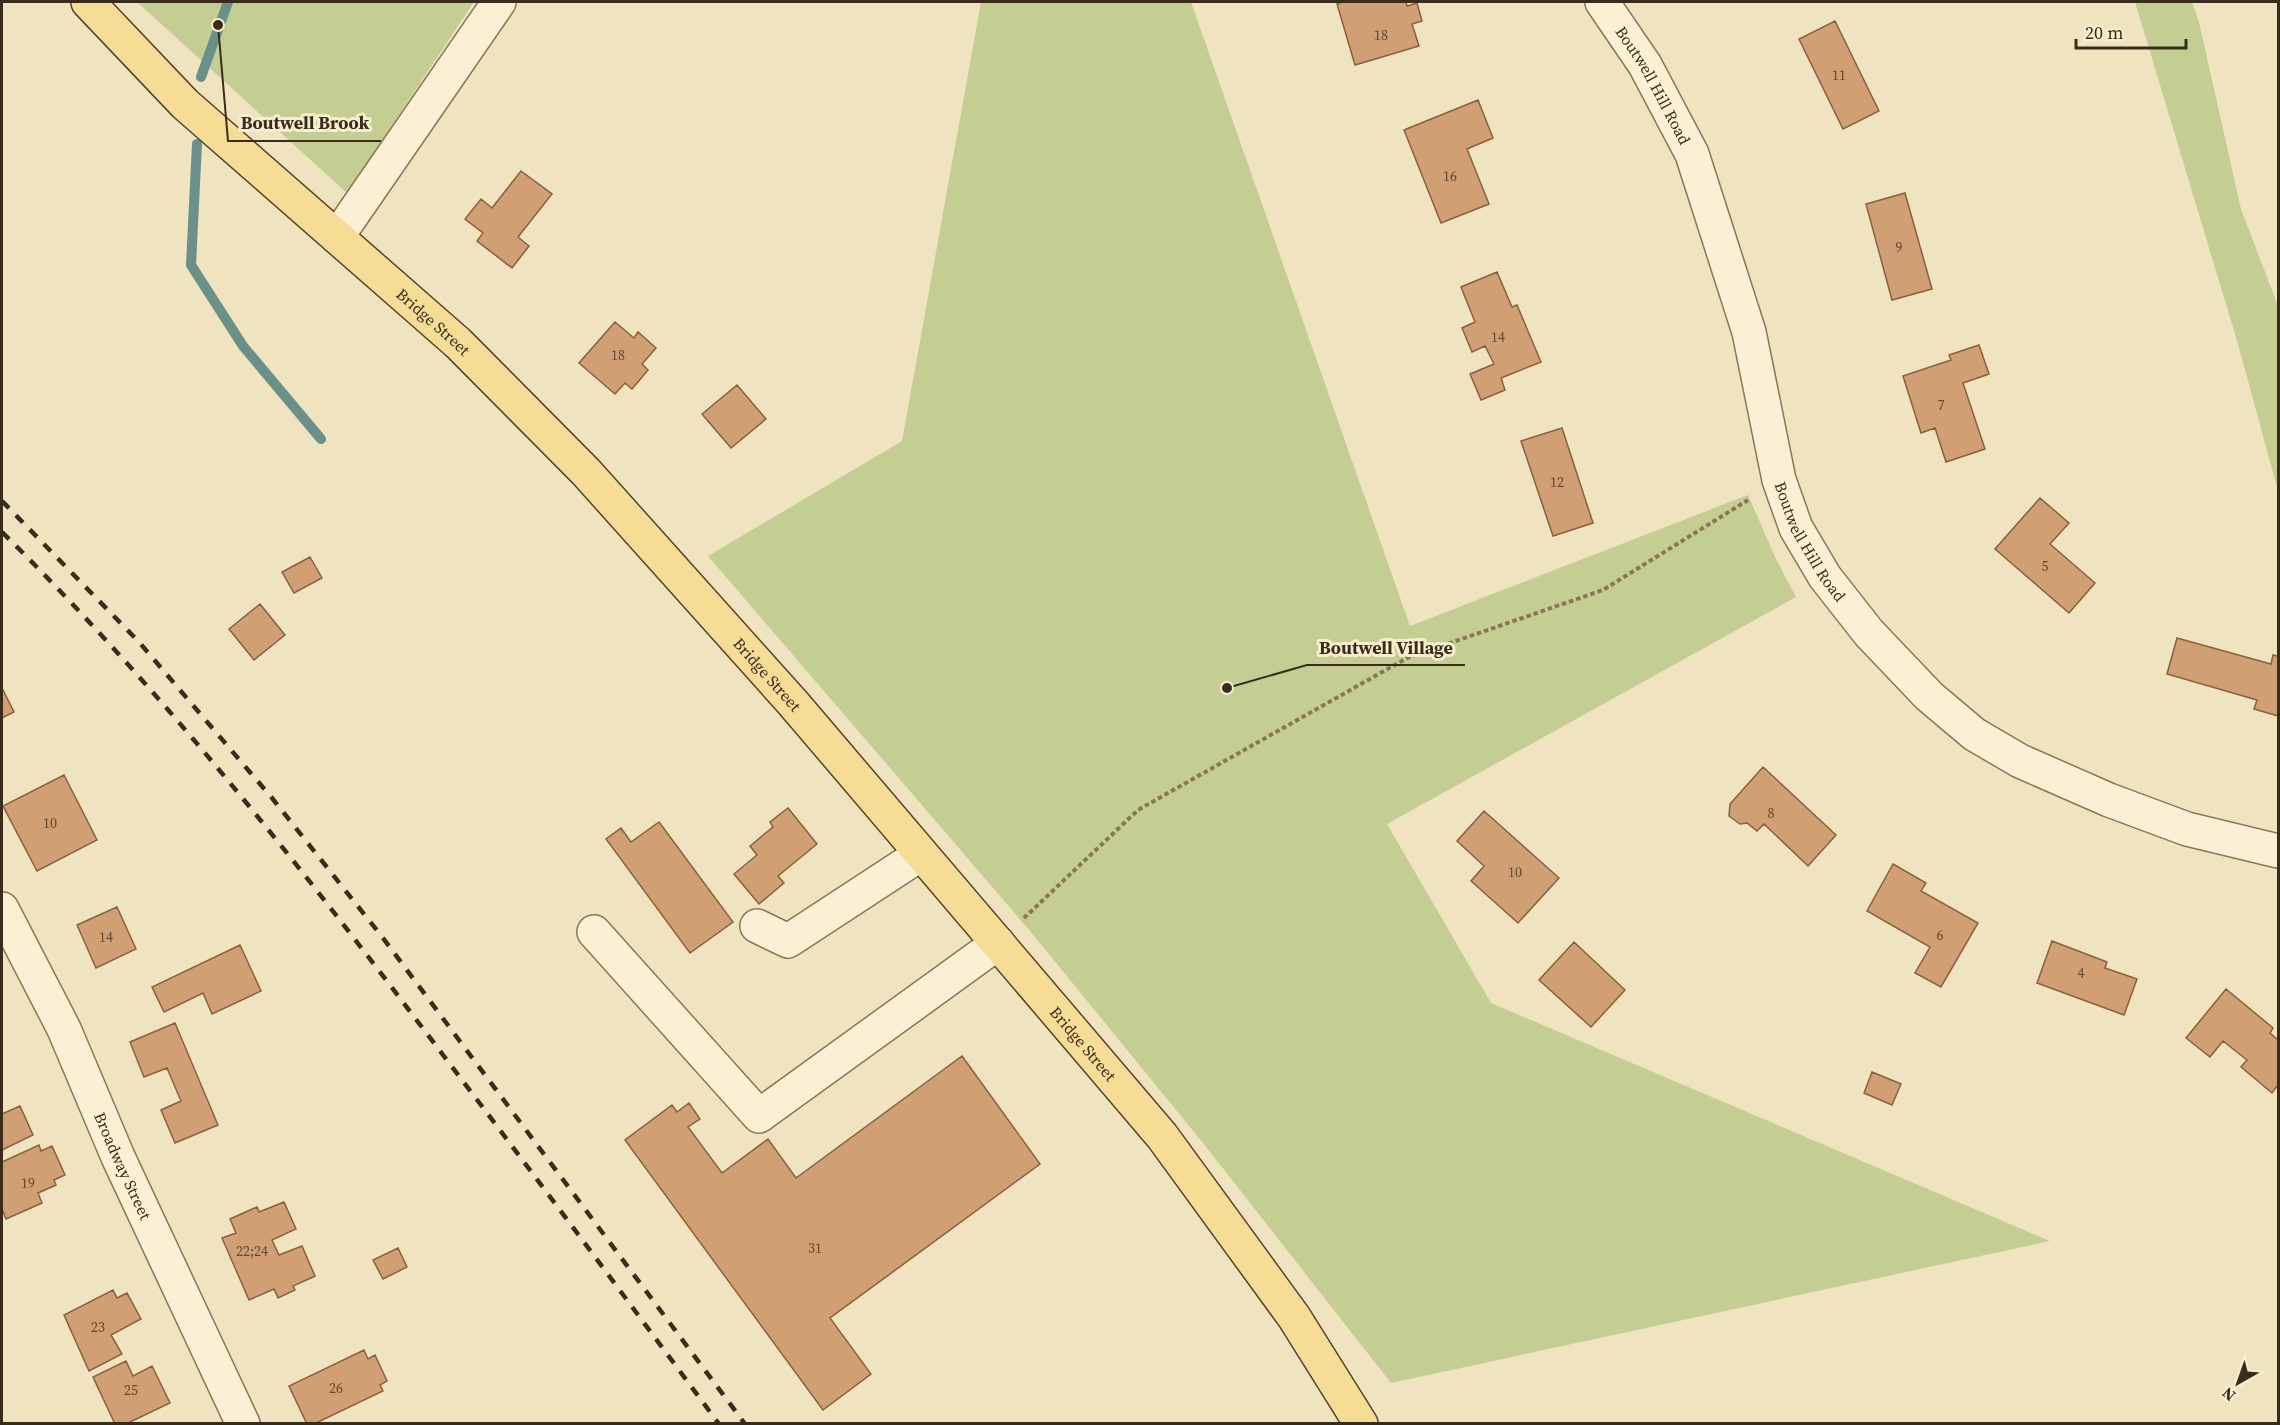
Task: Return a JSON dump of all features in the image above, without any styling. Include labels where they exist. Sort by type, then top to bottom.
[{"type":"main road","name":"Bridge Street","points":[[88,2],[185,104],[458,343],[586,472],[793,702],[1162,1136],[1294,1317],[1361,1424]]},
{"type":"street","points":[[337,237],[499,2]]},
{"type":"street","name":"Boutwell Hill Road","points":[[1602,2],[1645,65],[1692,154],[1749,332],[1779,480],[1796,528],[1825,577],[1869,633],[1929,696],[1974,734],[2020,761],[2109,800],[2187,829],[2278,851]]},
{"type":"street","points":[[757,926],[788,941],[921,854]]},
{"type":"street","name":"Broadway Street","points":[[2,909],[64,1029],[118,1157],[243,1424]]},
{"type":"street","points":[[594,932],[759,1116],[998,943]]},
{"type":"path","points":[[998,943],[1138,810],[1407,658],[1603,590],[1779,480]]},
{"type":"green space","points":[[137,2],[474,2],[347,193]]},
{"type":"green space","points":[[981,2],[1191,2],[1410,626],[1748,495],[1776,559],[1796,597],[1387,824],[1491,1003],[2050,1241],[1391,1383],[1203,1143],[1030,931],[708,556],[902,441]]},
{"type":"green space","points":[[2135,2],[2192,2],[2199,22],[2241,209],[2278,306],[2278,491],[2238,344]]},
{"type":"building","points":[[1342,2],[1406,2],[1407,6],[1417,3],[1422,21],[1412,24],[1419,46],[1355,65],[1337,4]]},
{"type":"building","points":[[1835,21],[1879,111],[1843,129],[1799,39]]},
{"type":"building","points":[[1478,100],[1493,138],[1467,149],[1489,204],[1441,223],[1404,130]]},
{"type":"building","points":[[521,171],[552,194],[518,237],[529,246],[512,268],[477,241],[483,233],[465,219],[481,199],[492,208]]},
{"type":"building","points":[[1905,193],[1932,289],[1892,300],[1866,204]]},
{"type":"building","points":[[1497,272],[1512,307],[1517,305],[1541,362],[1501,378],[1505,390],[1481,400],[1470,374],[1494,364],[1485,346],[1472,352],[1462,328],[1475,322],[1461,287]]},
{"type":"building","points":[[615,322],[634,338],[638,332],[656,348],[642,364],[648,370],[632,389],[625,383],[615,394],[579,363]]},
{"type":"building","points":[[1979,345],[1989,374],[1963,383],[1985,449],[1946,462],[1935,428],[1921,433],[1903,376],[1951,360],[1949,355]]},
{"type":"building","points":[[737,385],[766,419],[731,448],[702,414]]},
{"type":"building","points":[[1562,428],[1593,523],[1553,536],[1521,441]]},
{"type":"building","points":[[2040,498],[2069,523],[2050,544],[2095,583],[2069,613],[1995,549]]},
{"type":"building","points":[[310,557],[322,578],[294,593],[282,572]]},
{"type":"building","points":[[260,604],[285,635],[254,660],[229,629]]},
{"type":"building","points":[[2177,638],[2271,664],[2273,655],[2278,656],[2278,716],[2254,709],[2257,700],[2167,674]]},
{"type":"building","points":[[2,688],[14,712],[2,718]]},
{"type":"building","points":[[1763,767],[1836,835],[1808,866],[1764,824],[1757,831],[1747,823],[1740,824],[1729,816],[1730,804]]},
{"type":"building","points":[[64,775],[97,840],[37,871],[3,806]]},
{"type":"building","points":[[788,808],[817,844],[778,876],[784,883],[759,904],[734,874],[757,855],[750,846],[773,827],[770,822]]},
{"type":"building","points":[[1484,811],[1559,878],[1518,923],[1471,881],[1484,866],[1457,841]]},
{"type":"building","points":[[659,822],[733,922],[690,953],[606,839],[621,828],[631,842]]},
{"type":"building","points":[[1893,864],[1926,883],[1921,891],[1978,923],[1941,987],[1915,973],[1930,947],[1867,911]]},
{"type":"building","points":[[117,907],[136,949],[96,968],[77,925]]},
{"type":"building","points":[[2052,941],[2107,962],[2105,968],[2137,979],[2124,1015],[2037,983]]},
{"type":"building","points":[[1574,942],[1625,990],[1591,1027],[1539,980]]},
{"type":"building","points":[[240,945],[261,991],[212,1014],[203,993],[164,1012],[152,987]]},
{"type":"building","points":[[2226,989],[2273,1028],[2270,1033],[2278,1040],[2278,1085],[2272,1093],[2241,1067],[2247,1060],[2223,1041],[2210,1057],[2186,1038]]},
{"type":"building","points":[[175,1023],[218,1125],[175,1143],[161,1110],[181,1101],[167,1068],[144,1077],[130,1042]]},
{"type":"building","points":[[962,1056],[1040,1164],[830,1318],[871,1374],[823,1410],[625,1140],[672,1105],[677,1112],[689,1103],[700,1119],[688,1127],[722,1173],[768,1139],[796,1178]]},
{"type":"building","points":[[1872,1072],[1901,1084],[1892,1105],[1864,1093]]},
{"type":"building","points":[[20,1106],[33,1135],[2,1150],[2,1114]]},
{"type":"building","points":[[39,1145],[41,1151],[52,1146],[65,1175],[54,1180],[56,1185],[38,1193],[42,1203],[6,1219],[2,1209],[2,1162]]},
{"type":"building","points":[[284,1202],[296,1229],[272,1240],[279,1255],[302,1246],[315,1276],[293,1286],[295,1290],[278,1298],[274,1289],[249,1300],[222,1238],[236,1233],[230,1219],[257,1207],[259,1212]]},
{"type":"building","points":[[398,1248],[407,1267],[383,1279],[373,1260]]},
{"type":"building","points":[[113,1290],[117,1298],[127,1293],[141,1319],[111,1335],[122,1354],[89,1371],[64,1315]]},
{"type":"building","points":[[364,1350],[368,1359],[375,1355],[387,1381],[380,1385],[383,1391],[314,1424],[307,1424],[289,1386]]},
{"type":"building","points":[[126,1361],[133,1376],[152,1366],[170,1403],[126,1424],[115,1424],[93,1377]]},
{"type":"waterway","points":[[201,77],[228,2]]},
{"type":"waterway","points":[[197,144],[191,265],[243,346],[321,439]]},
{"type":"railway","points":[[2,501],[139,642],[272,798],[383,938],[745,1424]]},
{"type":"railway","points":[[2,532],[62,593],[177,720],[286,852],[478,1101],[719,1424]]},
{"type":"place","name":"Boutwell Brook","points":[[218,25]]},
{"type":"place","name":"Boutwell Village","points":[[1227,688]]}]
